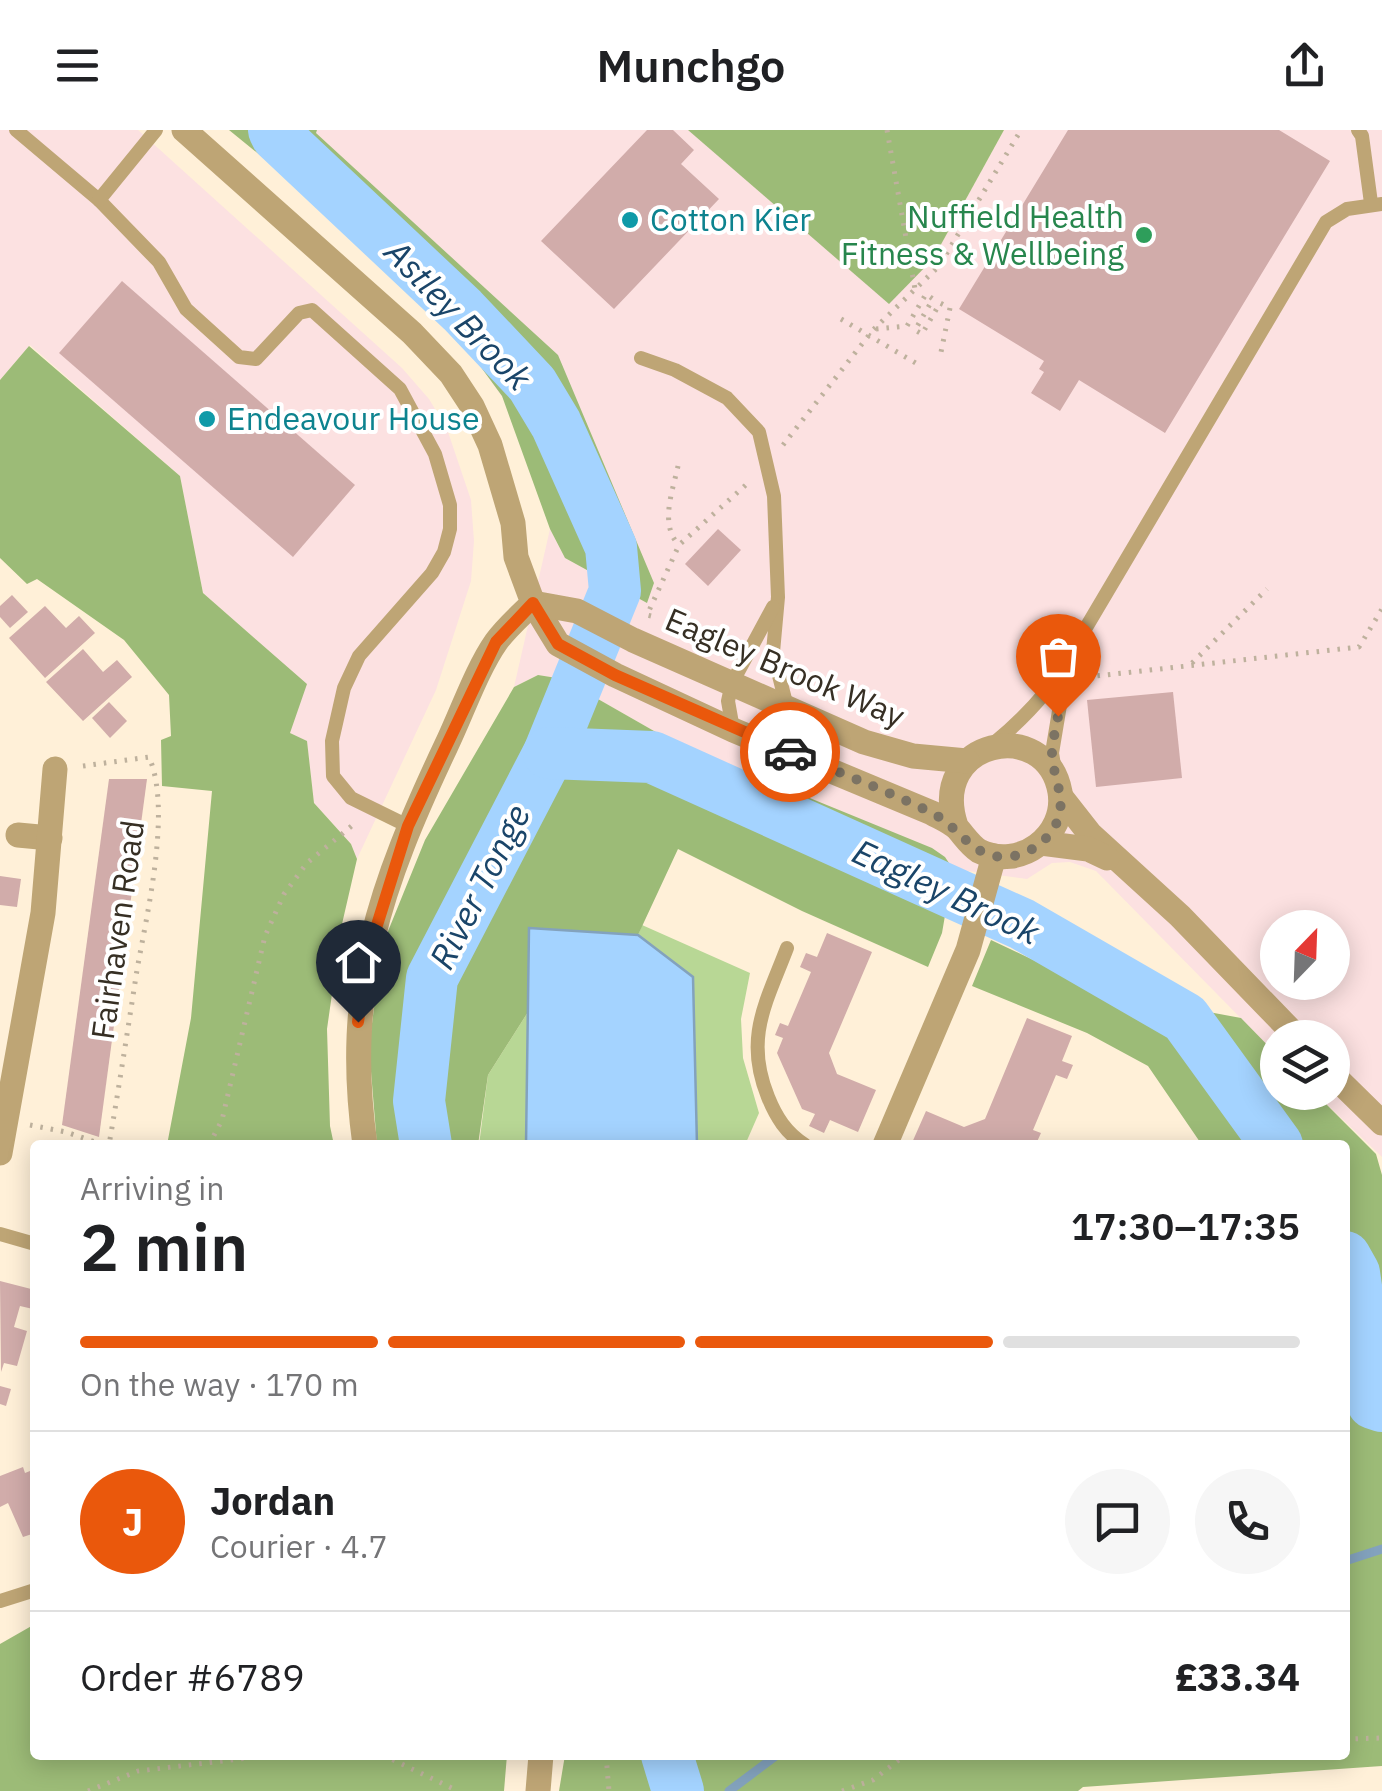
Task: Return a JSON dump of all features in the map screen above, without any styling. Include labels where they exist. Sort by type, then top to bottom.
[{"type":"street","points":[[184,130],[412,333],[451,374],[490,445],[513,523],[516,557],[533,603],[558,644],[733,730],[932,813],[956,826],[991,868]]},
{"type":"street","points":[[365,1140],[357,1045],[360,999],[382,899],[408,826],[496,642],[533,603]]},
{"type":"street","name":"Eagley Brook Way","points":[[533,603],[576,611],[864,742],[914,756],[978,754]]},
{"type":"street","points":[[956,826],[950,810],[950,792],[956,775],[978,754],[1005,746],[1036,755],[1090,834],[1191,926],[1281,1020]]},
{"type":"street","points":[[0,1152],[42,913],[55,770]]},
{"type":"street","points":[[887,1140],[968,950],[991,868],[1041,843],[1056,823],[1059,789]]},
{"type":"street","points":[[18,835],[50,838]]},
{"type":"street","points":[[1041,843],[1088,848],[1120,865]]},
{"type":"street","points":[[1350,1092],[1382,1123]]},
{"type":"street","points":[[538,1791],[541,1760]]},
{"type":"lane","points":[[16,130],[99,200],[164,267],[186,309],[239,357],[256,358],[299,313],[312,310],[400,389],[434,454],[450,505],[450,529],[432,574],[359,656],[344,688],[332,741],[333,776],[351,798],[408,826]]},
{"type":"lane","points":[[99,200],[156,130]]},
{"type":"lane","points":[[1059,789],[1052,753],[1065,674],[1084,631],[1326,222],[1348,208],[1376,203],[1358,130]]},
{"type":"lane","points":[[641,358],[674,370],[727,398],[759,432],[774,496],[778,597],[773,652],[788,708]]},
{"type":"lane","points":[[733,730],[728,701],[732,683],[778,597]]},
{"type":"lane","points":[[978,754],[1020,722],[1065,674]]},
{"type":"lane","points":[[788,948],[755,1040],[758,1064],[774,1112],[787,1132],[798,1140]]},
{"type":"lane","points":[[0,1234],[30,1243]]},
{"type":"lane","points":[[0,1601],[30,1592]]},
{"type":"path","points":[[887,130],[915,289]]},
{"type":"path","points":[[647,615],[678,546],[767,466],[871,333],[939,266],[1021,130]]},
{"type":"path","points":[[871,333],[907,326],[926,294],[933,298],[915,330],[922,334],[940,303],[950,308],[940,357]]},
{"type":"path","points":[[841,319],[871,333],[919,365]]},
{"type":"path","points":[[678,466],[667,521],[678,546]]},
{"type":"path","points":[[1190,665],[1267,589]]},
{"type":"path","points":[[1065,674],[1359,646],[1382,609]]},
{"type":"path","name":"Fairhaven Road","points":[[55,770],[149,756],[154,769],[158,826],[153,873],[108,1140]]},
{"type":"path","points":[[212,1140],[222,1120],[265,936],[284,894],[307,864],[372,809]]},
{"type":"path","points":[[6,1121],[91,1140]]},
{"type":"path","points":[[1350,1738],[1382,1738]]},
{"type":"path","points":[[88,1791],[138,1771],[230,1760]]},
{"type":"path","points":[[393,1760],[458,1791]]},
{"type":"path","points":[[607,1760],[610,1791]]},
{"type":"path","points":[[842,1791],[873,1780],[899,1760]]},
{"type":"shaded area","points":[[0,130],[138,130],[402,368],[429,399],[447,429],[471,500],[471,581],[436,690],[357,859],[351,844],[314,803],[307,742],[290,733],[306,684],[203,593],[180,476],[30,345],[0,380]]},
{"type":"shaded area","points":[[317,130],[689,130],[933,259],[1004,130],[1382,130],[1382,1157],[1333,1110],[1350,1110],[1350,1020],[1260,1020],[1260,1038],[1096,871],[1070,862],[1052,863],[1027,879],[953,869],[945,857],[675,743],[563,679],[538,675],[514,687],[550,529],[565,558],[647,602]]},
{"type":"green space","points":[[229,130],[317,130],[558,355],[654,583],[647,603],[565,558],[550,529],[502,396],[464,344],[372,246]]},
{"type":"green space","points":[[688,130],[1004,130],[933,259],[889,304]]},
{"type":"green space","points":[[29,346],[180,476],[203,593],[307,684],[290,733],[307,741],[314,803],[351,844],[357,859],[342,924],[327,1029],[333,1140],[168,1140],[191,1018],[212,791],[162,786],[161,740],[171,736],[169,695],[124,640],[37,579],[27,584],[0,558],[0,380]]},
{"type":"green space","points":[[538,675],[563,679],[675,743],[932,848],[953,869],[942,933],[928,967],[802,911],[678,849],[638,935],[529,929],[528,1012],[488,1075],[479,1140],[377,1140],[369,1047],[382,946],[425,840],[514,687]]},
{"type":"green space","points":[[642,925],[750,973],[741,1019],[743,1058],[759,1113],[747,1140],[697,1140],[692,978],[638,935]]},
{"type":"green space","points":[[991,940],[1101,992],[1241,1018],[1260,1038],[1260,1110],[1332,1110],[1376,1154],[1382,1175],[1382,1766],[1083,1787],[1078,1791],[559,1791],[564,1760],[1350,1760],[1350,1140],[1199,1140],[1148,1066],[1087,1033],[972,986]]},
{"type":"green space","points":[[528,1012],[526,1140],[480,1140],[488,1075]]},
{"type":"green space","points":[[30,1627],[30,1760],[507,1760],[504,1791],[0,1791],[0,1644]]},
{"type":"water","points":[[529,928],[638,935],[693,977],[697,1140],[526,1140]]},
{"type":"building","name":"Cotton Kier","points":[[647,130],[673,130],[694,150],[681,164],[719,199],[614,309],[541,241]]},
{"type":"building","name":"Nuffield Health Fitness & Wellbeing","points":[[1068,130],[1279,130],[1330,161],[1165,433],[1079,380],[1060,411],[1031,393],[1044,372],[1039,369],[1044,361],[959,309]]},
{"type":"building","name":"Endeavour House","points":[[122,281],[355,485],[293,557],[59,353]]},
{"type":"building","points":[[718,529],[741,550],[708,586],[685,564]]},
{"type":"building","points":[[12,595],[28,612],[10,628],[0,617],[0,606]]},
{"type":"building","points":[[45,606],[66,628],[79,616],[95,633],[45,678],[9,638]]},
{"type":"building","points":[[83,649],[103,672],[117,660],[132,677],[83,721],[46,682]]},
{"type":"building","points":[[1173,692],[1182,778],[1096,787],[1087,700]]},
{"type":"building","points":[[109,702],[127,721],[110,738],[92,718]]},
{"type":"building","points":[[109,779],[147,779],[99,1137],[62,1125]]},
{"type":"building","points":[[0,876],[21,879],[17,907],[0,905]]},
{"type":"building","points":[[827,933],[872,952],[829,1053],[837,1074],[876,1090],[858,1132],[830,1120],[824,1133],[809,1126],[815,1114],[802,1109],[777,1053],[783,1038],[775,1035],[780,1023],[788,1026],[811,972],[800,967],[806,953],[817,957]]},
{"type":"building","points":[[1027,1018],[1072,1036],[1062,1061],[1073,1065],[1067,1079],[1056,1075],[1033,1130],[1041,1133],[1038,1140],[913,1140],[926,1111],[964,1127],[985,1119]]},
{"type":"building","points":[[0,1281],[30,1289],[30,1308],[20,1306],[14,1327],[27,1331],[17,1366],[4,1363],[1,1372]]},
{"type":"building","points":[[0,1386],[11,1389],[6,1406],[0,1404]]},
{"type":"building","points":[[23,1467],[25,1473],[30,1471],[30,1535],[23,1537],[8,1503],[0,1507],[0,1476]]},
{"type":"waterway","name":"Astley Brook","points":[[274,130],[462,310],[532,384],[556,424],[611,547],[615,591],[549,753],[432,978],[419,1101],[425,1140]]},
{"type":"waterway","name":"Eagley Brook","points":[[549,753],[652,757],[1022,924],[1185,1018],[1273,1140]]},
{"type":"waterway","name":"Eagley Brook","points":[[1350,1266],[1373,1403],[1382,1406]]},
{"type":"waterway","points":[[1350,1559],[1382,1549]]},
{"type":"waterway","name":"River Tonge","points":[[669,1760],[678,1791]]},
{"type":"waterway","points":[[729,1791],[770,1760]]},
{"type":"way so far","points":[[790,752],[932,813],[956,826],[978,850],[994,856],[1013,856],[1046,839],[1056,823],[1061,797],[1052,753],[1058,716]]},
{"type":"place","name":"Cotton Kier","points":[[630,220]]},
{"type":"place","name":"Nuffield Health Fitness & Wellbeing","points":[[1144,235]]},
{"type":"place","name":"Endeavour House","points":[[207,419]]},
{"type":"route","points":[[358,1022],[367,957],[382,899],[408,826],[496,642],[533,603],[558,644],[733,730],[790,752]]}]
